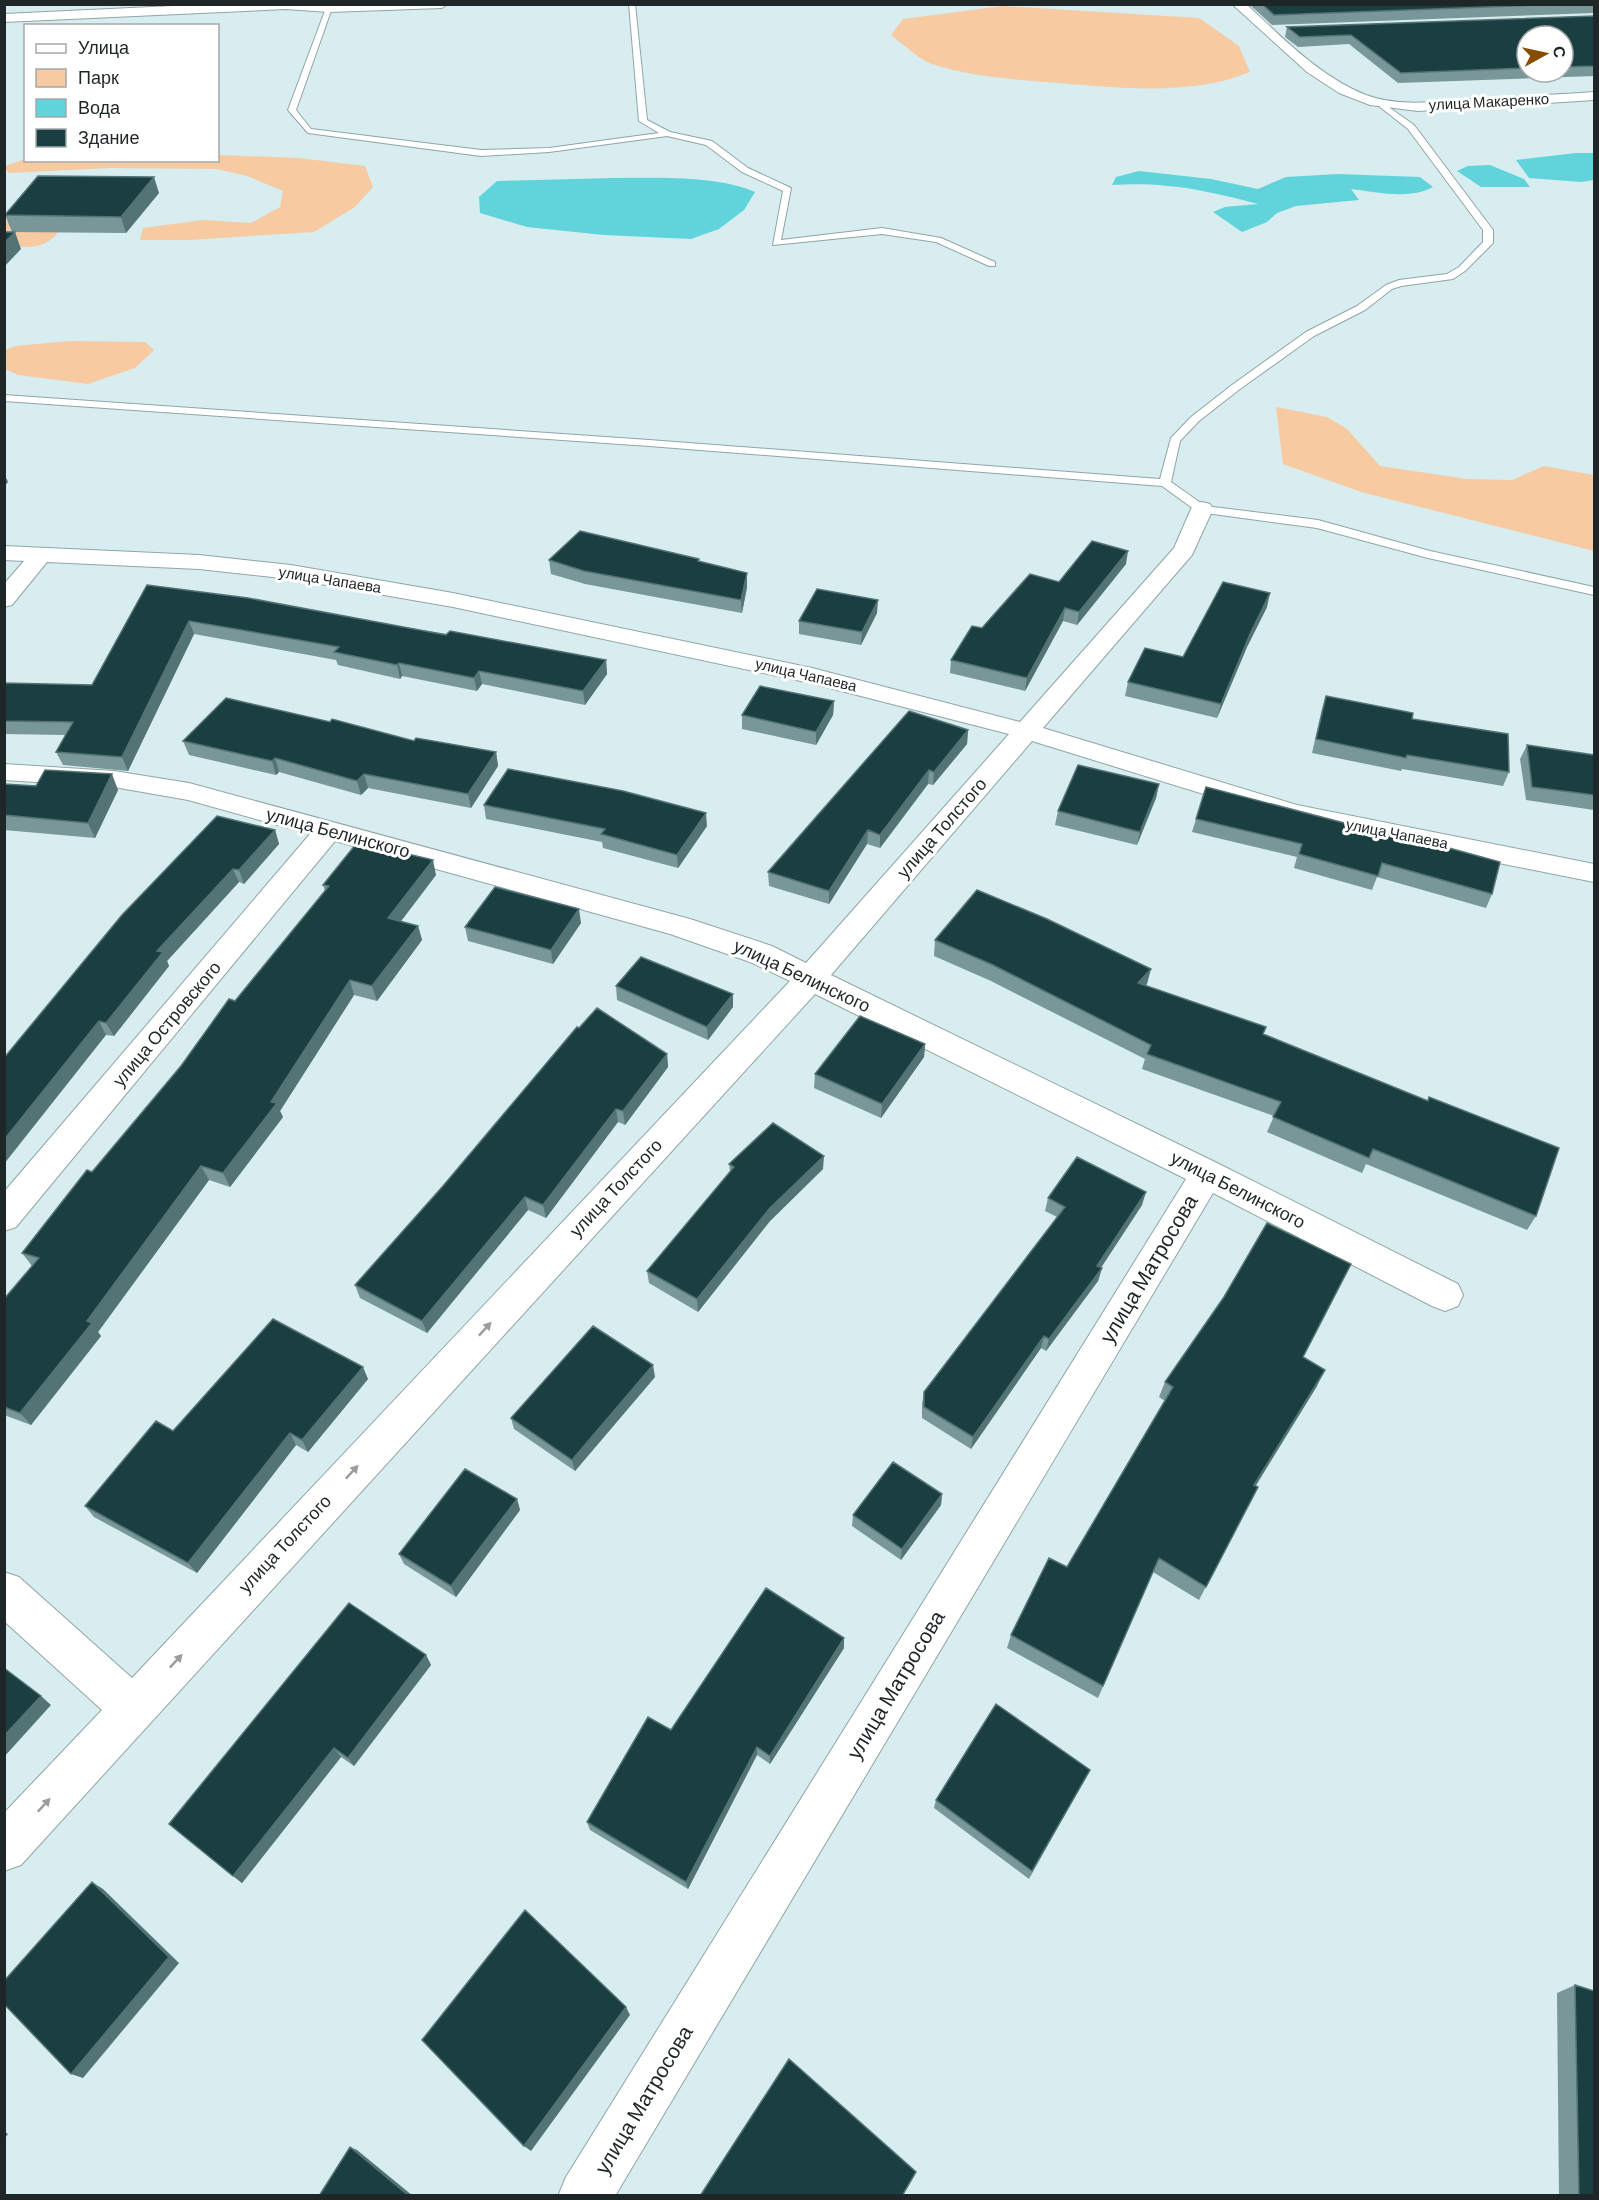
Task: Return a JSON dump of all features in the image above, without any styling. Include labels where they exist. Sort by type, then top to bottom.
[{"type":"street","points":[[4,18],[286,4],[329,8],[442,4]]},
{"type":"street","name":"улица Макаренко","points":[[1238,4],[1303,62],[1333,83],[1361,98],[1383,105],[1428,106],[1594,96]]},
{"type":"street","points":[[1268,31],[1292,31]]},
{"type":"street","name":"улица Толстого","points":[[4,1848],[811,978],[1184,550],[1202,509]]},
{"type":"street","name":"улица Чапаева","points":[[4,554],[199,562],[291,572],[453,600],[812,676],[1026,730],[1294,813],[1594,873]]},
{"type":"street","points":[[4,600],[41,554]]},
{"type":"street","name":"улица Белинского","points":[[4,772],[114,779],[189,792],[679,926],[760,954],[1207,1174],[1446,1295]]},
{"type":"street","name":"улица Островского","points":[[4,1217],[329,830]]},
{"type":"street","name":"улица Матросова","points":[[585,2196],[1207,1174]]},
{"type":"street","points":[[4,1592],[133,1708]]},
{"type":"lane","points":[[632,4],[643,121],[667,134],[709,143],[745,170],[788,190],[776,243],[882,231],[938,240],[992,264]]},
{"type":"lane","points":[[329,8],[292,110],[308,131],[481,153],[549,150],[667,134]]},
{"type":"lane","points":[[1165,483],[1175,440],[1195,419],[1236,387],[1310,334],[1361,308],[1389,287],[1399,283],[1450,277],[1462,269],[1488,243],[1488,230],[1411,127],[1383,105]]},
{"type":"lane","points":[[4,398],[394,424],[1165,483],[1202,509],[1318,524],[1428,554],[1594,591]]},
{"type":"green space","points":[[1003,6],[1199,18],[1239,46],[1250,72],[1205,85],[1156,88],[1106,87],[1012,79],[963,72],[932,64],[916,55],[891,35],[903,19]]},
{"type":"green space","points":[[219,155],[299,158],[365,166],[373,187],[355,207],[314,232],[189,240],[140,240],[143,228],[203,220],[251,223],[280,207],[283,191],[247,176],[217,169],[111,168],[9,173],[5,166],[24,159],[24,162],[219,162]]},
{"type":"green space","points":[[5,221],[53,227],[59,231],[48,242],[41,245],[20,247],[5,245]]},
{"type":"green space","points":[[70,341],[145,342],[154,350],[135,368],[88,384],[18,375],[5,369],[5,350],[15,346]]},
{"type":"green space","points":[[1276,407],[1327,417],[1347,429],[1380,466],[1467,479],[1512,480],[1544,466],[1594,475],[1594,551],[1361,492],[1283,464]]},
{"type":"water","points":[[1594,153],[1594,180],[1581,182],[1529,178],[1516,160]]},
{"type":"water","points":[[1490,165],[1524,179],[1530,187],[1481,187],[1457,171],[1468,166]]},
{"type":"water","points":[[1139,171],[1211,179],[1258,189],[1286,177],[1338,174],[1420,177],[1433,187],[1424,191],[1403,194],[1351,189],[1359,200],[1296,206],[1277,213],[1267,222],[1242,232],[1213,212],[1225,207],[1258,204],[1186,188],[1132,184],[1112,185],[1116,177]]},
{"type":"water","points":[[613,178],[704,180],[755,192],[744,210],[719,229],[691,239],[604,235],[527,227],[480,213],[479,197],[497,181]]},
{"type":"building","points":[[1262,4],[1563,4],[1274,15]]},
{"type":"building","points":[[1594,16],[1594,66],[1575,67],[1575,24],[1515,24],[1515,68],[1401,73],[1351,35],[1300,37],[1287,27]]},
{"type":"building","points":[[38,176],[154,177],[121,217],[5,215]]},
{"type":"building","points":[[4,232],[15,232],[4,243]]},
{"type":"building","points":[[580,531],[699,559],[698,561],[747,573],[741,600],[584,571],[549,560]]},
{"type":"building","points":[[1092,541],[1128,551],[1079,612],[1065,608],[1027,678],[951,660],[972,626],[982,628],[1030,574],[1059,582]]},
{"type":"building","points":[[1223,582],[1270,593],[1221,704],[1128,682],[1145,648],[1183,657]]},
{"type":"building","points":[[147,585],[248,598],[446,635],[450,631],[606,660],[583,691],[479,671],[474,678],[399,663],[397,665],[334,652],[339,647],[189,621],[122,757],[56,752],[73,722],[4,721],[4,683],[92,685]]},
{"type":"building","points":[[817,589],[878,600],[862,632],[799,621]]},
{"type":"building","points":[[760,686],[834,701],[816,732],[742,715]]},
{"type":"building","points":[[1326,696],[1413,713],[1412,719],[1508,734],[1509,772],[1407,755],[1406,758],[1316,739]]},
{"type":"building","points":[[226,698],[330,722],[332,719],[414,741],[416,738],[496,752],[468,794],[364,774],[357,781],[275,758],[272,761],[183,741]]},
{"type":"building","points":[[909,711],[968,730],[934,772],[929,770],[880,835],[868,830],[829,891],[768,872]]},
{"type":"building","points":[[1527,745],[1594,755],[1594,795],[1532,787]]},
{"type":"building","points":[[1078,765],[1159,784],[1140,832],[1058,811]]},
{"type":"building","points":[[508,769],[623,791],[706,813],[677,855],[601,834],[605,829],[484,805]]},
{"type":"building","points":[[45,770],[112,774],[88,823],[4,815],[4,784],[36,786]]},
{"type":"building","points":[[1206,787],[1379,832],[1380,829],[1500,862],[1492,894],[1382,863],[1378,876],[1299,854],[1302,844],[1196,819]]},
{"type":"building","points":[[217,816],[275,830],[239,870],[233,869],[157,951],[163,952],[106,1023],[99,1021],[4,1140],[4,1058],[122,915]]},
{"type":"building","points":[[356,844],[366,844],[433,860],[388,918],[418,926],[372,986],[350,980],[271,1102],[277,1103],[223,1173],[201,1166],[87,1321],[92,1323],[20,1413],[4,1407],[4,1299],[39,1258],[22,1253],[87,1170],[92,1172],[181,1066],[229,999],[235,1001],[329,886],[323,885]]},
{"type":"building","points":[[495,887],[579,909],[551,950],[465,927]]},
{"type":"building","points":[[977,890],[1047,919],[1151,969],[1138,983],[1266,1027],[1263,1034],[1428,1101],[1429,1097],[1559,1148],[1536,1216],[1373,1149],[1369,1158],[1273,1117],[1281,1102],[1147,1054],[1151,1045],[993,965],[935,940]]},
{"type":"building","points":[[641,957],[733,994],[707,1027],[616,986]]},
{"type":"building","points":[[597,1008],[667,1054],[623,1111],[616,1109],[543,1205],[525,1197],[422,1321],[355,1285],[443,1186],[577,1027],[579,1028]]},
{"type":"building","points":[[860,1016],[925,1044],[882,1104],[815,1074]]},
{"type":"building","points":[[773,1123],[824,1156],[770,1208],[697,1299],[647,1271],[734,1167],[729,1164]]},
{"type":"building","points":[[1077,1157],[1146,1192],[1097,1266],[1102,1268],[1049,1339],[1044,1336],[973,1437],[924,1407],[924,1392],[1065,1207],[1048,1198]]},
{"type":"building","points":[[1267,1223],[1351,1264],[1303,1357],[1325,1370],[1254,1485],[1258,1487],[1206,1587],[1159,1558],[1103,1686],[1011,1635],[1049,1558],[1067,1567],[1173,1387],[1165,1382],[1224,1297]]},
{"type":"building","points":[[273,1319],[363,1367],[302,1440],[290,1433],[188,1563],[85,1506],[156,1421],[173,1431]]},
{"type":"building","points":[[593,1326],[653,1365],[572,1460],[511,1418]]},
{"type":"building","points":[[893,1462],[942,1494],[902,1549],[853,1515]]},
{"type":"building","points":[[465,1469],[517,1499],[451,1586],[399,1554]]},
{"type":"building","points":[[766,1588],[844,1638],[770,1756],[757,1747],[686,1882],[587,1822],[648,1717],[671,1730]]},
{"type":"building","points":[[349,1603],[426,1655],[348,1758],[334,1748],[233,1876],[169,1824]]},
{"type":"building","points":[[4,1668],[41,1696],[4,1736]]},
{"type":"building","points":[[996,1704],[1090,1770],[1032,1871],[936,1800]]},
{"type":"building","points":[[92,1882],[169,1957],[71,2074],[4,2004],[4,1981]]},
{"type":"building","points":[[525,1910],[626,2007],[524,2146],[422,2040]]},
{"type":"building","points":[[1575,1985],[1594,1991],[1594,2196],[1579,2196]]},
{"type":"building","points":[[789,2059],[916,2172],[902,2196],[700,2196]]},
{"type":"building","points":[[350,2147],[409,2196],[319,2196]]}]
